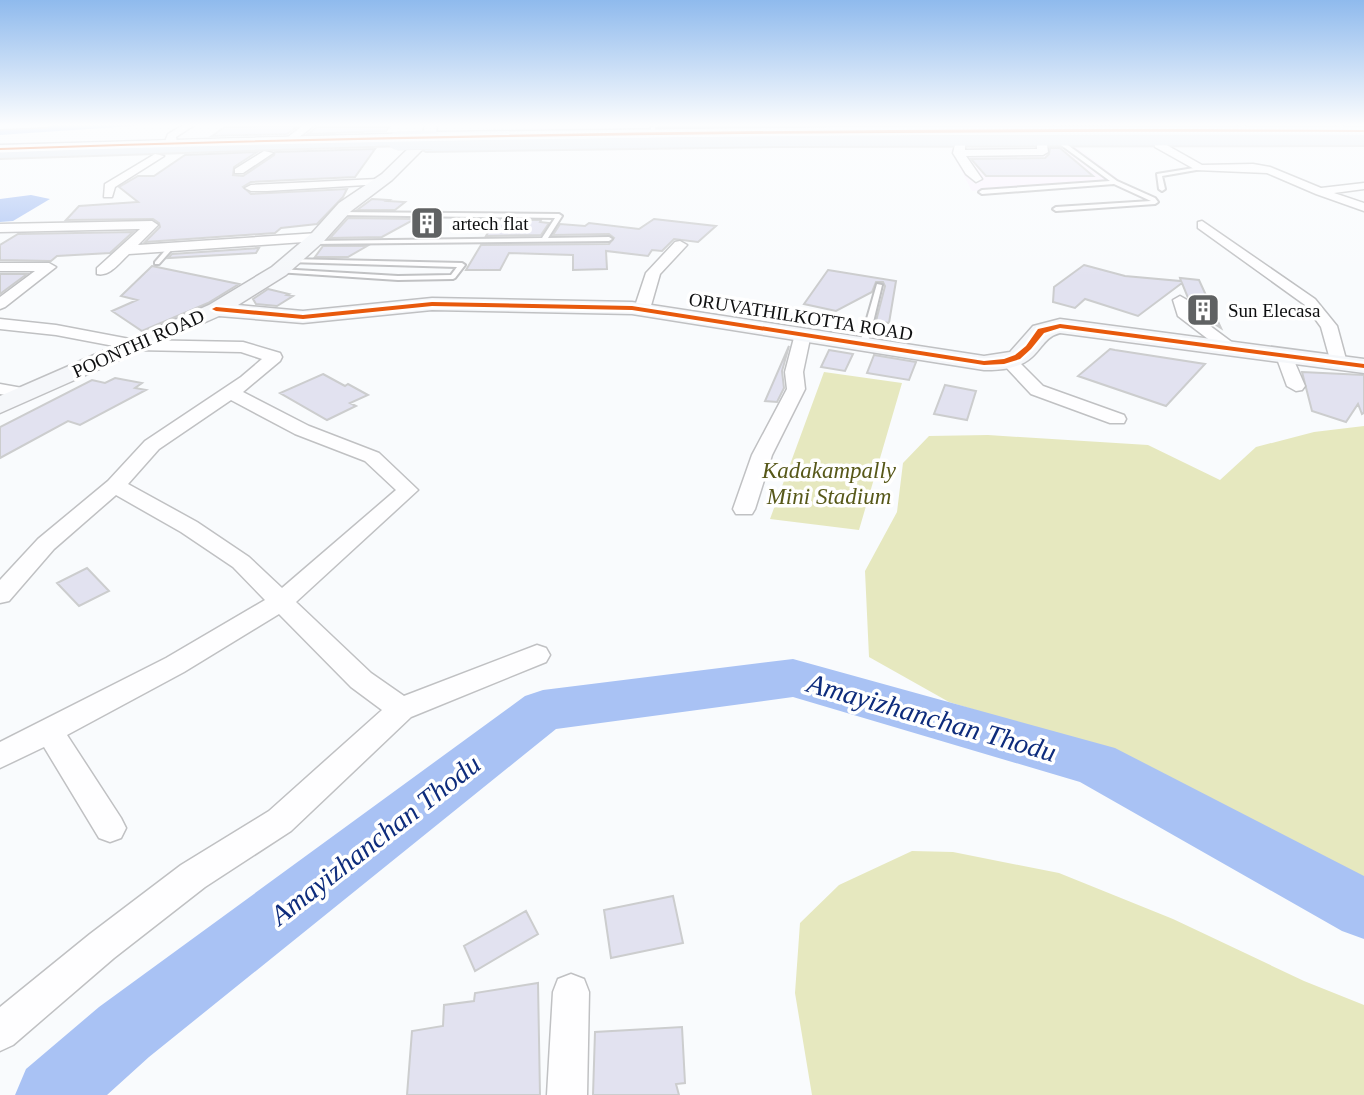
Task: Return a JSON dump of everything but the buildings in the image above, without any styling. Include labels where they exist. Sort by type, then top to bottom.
[{"type":"street","points":[[108,195],[108,186],[127,175]]},
{"type":"street","name":"POONTHI ROAD","points":[[0,405],[216,309],[285,266],[339,213],[384,175]]},
{"type":"street","points":[[972,175],[976,179]]},
{"type":"street","points":[[1282,175],[1364,207]]},
{"type":"street","points":[[251,188],[301,188],[311,184],[378,182]]},
{"type":"street","points":[[1320,192],[1364,186]]},
{"type":"street","points":[[0,228],[152,225],[102,271]]},
{"type":"street","points":[[1202,225],[1310,302],[1329,326],[1339,363]]},
{"type":"street","points":[[124,250],[314,240]]},
{"type":"street","points":[[642,309],[653,273],[680,245]]},
{"type":"street","points":[[0,267],[49,267],[0,304]]},
{"type":"street","points":[[1180,300],[1183,313],[1231,349]]},
{"type":"street","name":"ORUVATHILKOTTA ROAD","points":[[216,309],[303,317],[432,304],[642,309],[984,363],[1010,363]]},
{"type":"street","points":[[0,324],[56,330],[135,345],[243,347],[274,357],[230,392],[152,445],[115,485],[46,544],[0,595]]},
{"type":"street","points":[[1117,419],[1037,390],[1010,363],[1023,355],[1041,331],[1060,326],[1364,366]]},
{"type":"street","points":[[744,509],[762,455],[796,389],[794,372],[803,334]]},
{"type":"street","points":[[1284,356],[1296,386]]},
{"type":"street","points":[[0,389],[22,393]]},
{"type":"street","points":[[0,756],[175,665],[282,600],[408,490],[372,457],[302,430],[230,392]]},
{"type":"street","points":[[115,485],[189,527],[241,562],[361,680],[401,709]]},
{"type":"street","points":[[0,1032],[102,946],[193,876],[280,821],[401,709],[537,655]]},
{"type":"street","points":[[49,731],[110,828]]},
{"type":"street","points":[[567,1095],[571,992]]},
{"type":"lane","points":[[1056,209],[1155,202],[1105,175]]},
{"type":"lane","points":[[1159,175],[1162,190]]},
{"type":"lane","points":[[982,192],[1115,182]]},
{"type":"lane","points":[[339,213],[559,216],[543,241]]},
{"type":"lane","points":[[314,240],[608,239]]},
{"type":"lane","points":[[157,263],[171,247]]},
{"type":"lane","points":[[462,265],[453,277],[398,278],[285,266],[462,265]]},
{"type":"lane","points":[[864,343],[879,285]]},
{"type":"shaded area","points":[[964,175],[1113,175],[1121,181],[972,191]]},
{"type":"green space","name":"Kadakampally Mini Stadium","points":[[824,372],[902,383],[859,530],[770,519]]},
{"type":"green space","points":[[1364,426],[1364,882],[1197,794],[1081,742],[949,702],[869,657],[865,571],[897,512],[903,463],[929,436],[988,435],[1148,445],[1220,480],[1256,447],[1314,432]]},
{"type":"green space","points":[[912,851],[953,852],[1059,873],[1173,919],[1304,981],[1364,1005],[1364,1095],[812,1095],[795,993],[800,923],[839,885]]},
{"type":"water","points":[[31,195],[50,199],[13,221],[0,222],[0,199]]},
{"type":"waterway","name":"Amayizhanchan Thodu","points":[[52,1095],[124,1032],[543,710],[793,678],[1096,764],[1364,909]]},
{"type":"cycle path","points":[[216,309],[303,317],[432,304],[632,308],[984,363],[1012,360],[1023,353],[1041,331],[1060,326],[1364,366]]},
{"type":"place","name":"artech flat","points":[[427,223]]},
{"type":"place","name":"Sun Elecasa","points":[[1203,310]]}]
